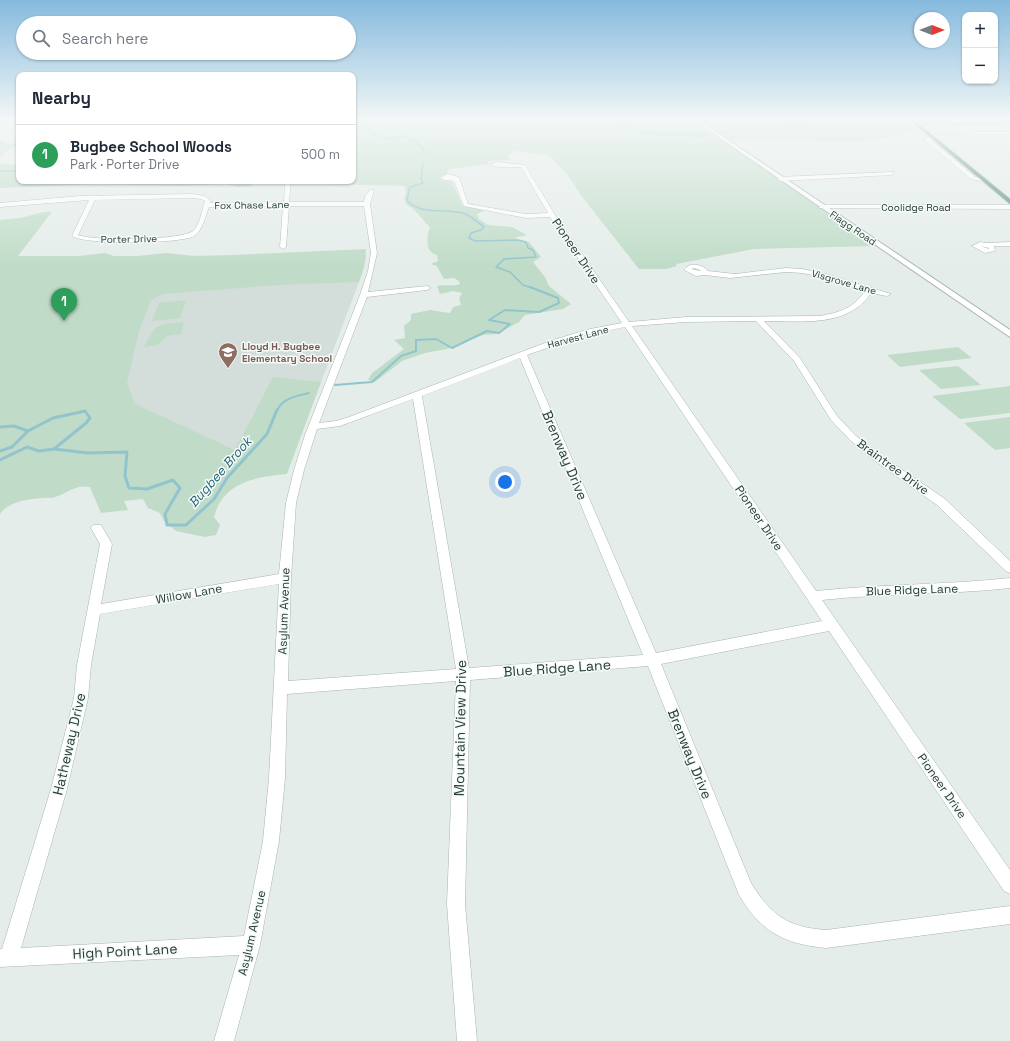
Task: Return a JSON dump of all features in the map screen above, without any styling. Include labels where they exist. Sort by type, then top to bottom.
[{"type":"highway","points":[[971,170],[1010,202]]},
{"type":"street","name":"Pioneer Drive","points":[[525,170],[552,216],[1010,885]]},
{"type":"street","name":"Flagg Road","points":[[767,170],[1010,334]]},
{"type":"street","points":[[781,179],[892,173]]},
{"type":"street","points":[[456,179],[466,205],[526,216],[552,216]]},
{"type":"street","points":[[283,247],[288,184]]},
{"type":"street","name":"Asylum Avenue","points":[[224,1041],[251,945],[271,841],[277,778],[284,578],[293,492],[314,426],[364,295],[371,271],[374,253],[367,204],[368,196],[372,191]]},
{"type":"street","name":"Fox Chase Lane","points":[[0,205],[93,198],[199,197],[207,200],[207,205],[367,204]]},
{"type":"street","name":"Porter Drive","points":[[93,198],[75,234],[77,238],[158,239],[186,237],[197,231],[207,205]]},
{"type":"street","name":"Coolidge Road","points":[[821,206],[1010,207]]},
{"type":"street","points":[[988,246],[993,244],[1010,244]]},
{"type":"street","name":"Visgrove Lane","points":[[705,272],[734,277],[776,270],[803,271],[823,275],[869,292],[887,294]]},
{"type":"street","points":[[364,295],[427,288]]},
{"type":"street","name":"Harvest Lane","points":[[314,426],[342,423],[578,334],[627,325],[699,319],[812,318],[840,314],[857,307],[865,299],[869,292]]},
{"type":"street","name":"Braintree Drive","points":[[758,319],[797,360],[834,418],[853,438],[875,456],[941,502],[967,525],[1010,568]]},
{"type":"street","name":"Brenway Drive","points":[[522,354],[652,660],[745,889],[762,914],[776,926],[789,934],[808,938],[826,939],[1010,915]]},
{"type":"street","name":"Mountain View Drive","points":[[417,394],[463,675],[456,904],[467,1041]]},
{"type":"street","name":"Hatheway Drive","points":[[5,958],[59,789],[81,698],[84,665],[106,544],[97,528]]},
{"type":"street","name":"Willow Lane","points":[[94,610],[284,578]]},
{"type":"street","name":"Blue Ridge Lane","points":[[813,596],[861,591],[966,588],[1010,583]]},
{"type":"street","name":"Blue Ridge Lane","points":[[280,688],[652,660],[831,625]]},
{"type":"street","name":"High Point Lane","points":[[5,958],[251,945]]},
{"type":"shaded area","name":"Lloyd H. Bugbee Elementary School","points":[[366,254],[366,260],[359,282],[287,472],[108,449],[158,256]]},
{"type":"green space","points":[[0,170],[16,170],[16,184],[98,184],[0,188]]},
{"type":"green space","points":[[356,170],[449,170],[447,171],[447,174],[440,177],[440,180],[452,182],[463,206],[483,210],[484,211],[477,214],[479,219],[488,225],[512,227],[527,235],[514,238],[529,242],[541,257],[533,262],[545,277],[549,286],[571,304],[563,309],[525,315],[519,322],[497,334],[483,335],[447,349],[425,353],[402,361],[375,382],[368,380],[372,373],[404,349],[394,340],[405,338],[404,326],[411,320],[411,314],[430,310],[450,313],[453,307],[461,305],[459,298],[462,293],[453,291],[440,294],[437,286],[460,284],[459,281],[454,278],[444,279],[437,266],[431,264],[438,261],[437,255],[430,251],[428,247],[427,239],[430,227],[406,204],[404,197],[406,194],[405,186],[329,184],[356,184]]},
{"type":"green space","points":[[563,170],[765,170],[877,246],[754,249],[676,264],[677,266],[666,269],[639,269],[583,198]]},
{"type":"green space","points":[[98,184],[227,184],[181,186]]},
{"type":"green space","points":[[227,184],[252,184],[251,187],[237,187]]},
{"type":"green space","points":[[44,212],[52,212],[18,256],[79,256],[105,253],[114,256],[137,256],[166,253],[210,256],[366,249],[364,267],[359,282],[277,285],[163,294],[151,300],[139,331],[127,383],[135,404],[235,450],[273,377],[321,382],[287,474],[252,480],[233,489],[218,505],[214,517],[220,525],[216,535],[205,537],[176,531],[164,521],[160,513],[148,508],[143,499],[124,501],[128,510],[101,513],[90,487],[85,486],[76,488],[53,498],[25,500],[13,504],[0,514],[0,220],[20,218]]},
{"type":"green space","points":[[186,300],[180,318],[152,321],[159,303]]},
{"type":"green space","points":[[184,322],[181,334],[167,336],[157,345],[144,347],[158,326]]},
{"type":"green space","points":[[958,347],[972,358],[900,367],[887,355]]},
{"type":"green space","points":[[958,366],[981,385],[941,389],[919,370]]},
{"type":"green space","points":[[1010,386],[1010,413],[960,419],[932,396]]},
{"type":"green space","points":[[1010,417],[1010,448],[995,450],[964,423]]},
{"type":"waterway","name":"Bugbee Brook","points":[[422,170],[421,179],[423,183],[410,187],[407,200],[412,205],[426,210],[463,213],[474,219],[484,227],[481,230],[471,233],[469,238],[475,241],[517,240],[526,242],[528,248],[533,250],[536,257],[504,259],[496,267],[510,272],[523,285],[532,288]]},
{"type":"waterway","points":[[0,171],[16,171]]},
{"type":"waterway","name":"Bugbee Brook","points":[[335,385],[372,382],[401,356],[416,351],[416,340],[436,339],[452,348],[487,331],[499,333],[510,324],[489,320],[505,310],[539,312],[559,303],[558,298],[530,287]]},
{"type":"waterway","name":"Bugbee Brook","points":[[277,411],[286,400],[309,393]]},
{"type":"waterway","name":"Bugbee Brook","points":[[54,449],[88,453],[127,452],[125,476],[129,488],[147,489],[173,480],[180,488],[165,514],[167,525],[186,525],[214,499],[227,478],[267,434],[277,410]]},
{"type":"waterway","name":"Bugbee Brook","points":[[28,431],[53,418],[85,411],[90,418],[86,423],[54,449]]},
{"type":"waterway","name":"Bugbee Brook","points":[[0,427],[14,426],[28,431]]},
{"type":"waterway","points":[[0,451],[12,447],[28,431]]},
{"type":"waterway","points":[[0,460],[27,447],[39,451],[54,449]]},
{"type":"place","name":"Bugbee School Woods","points":[[64,321]]},
{"type":"place","name":"Lloyd H. Bugbee Elementary School","points":[[228,369]]}]
